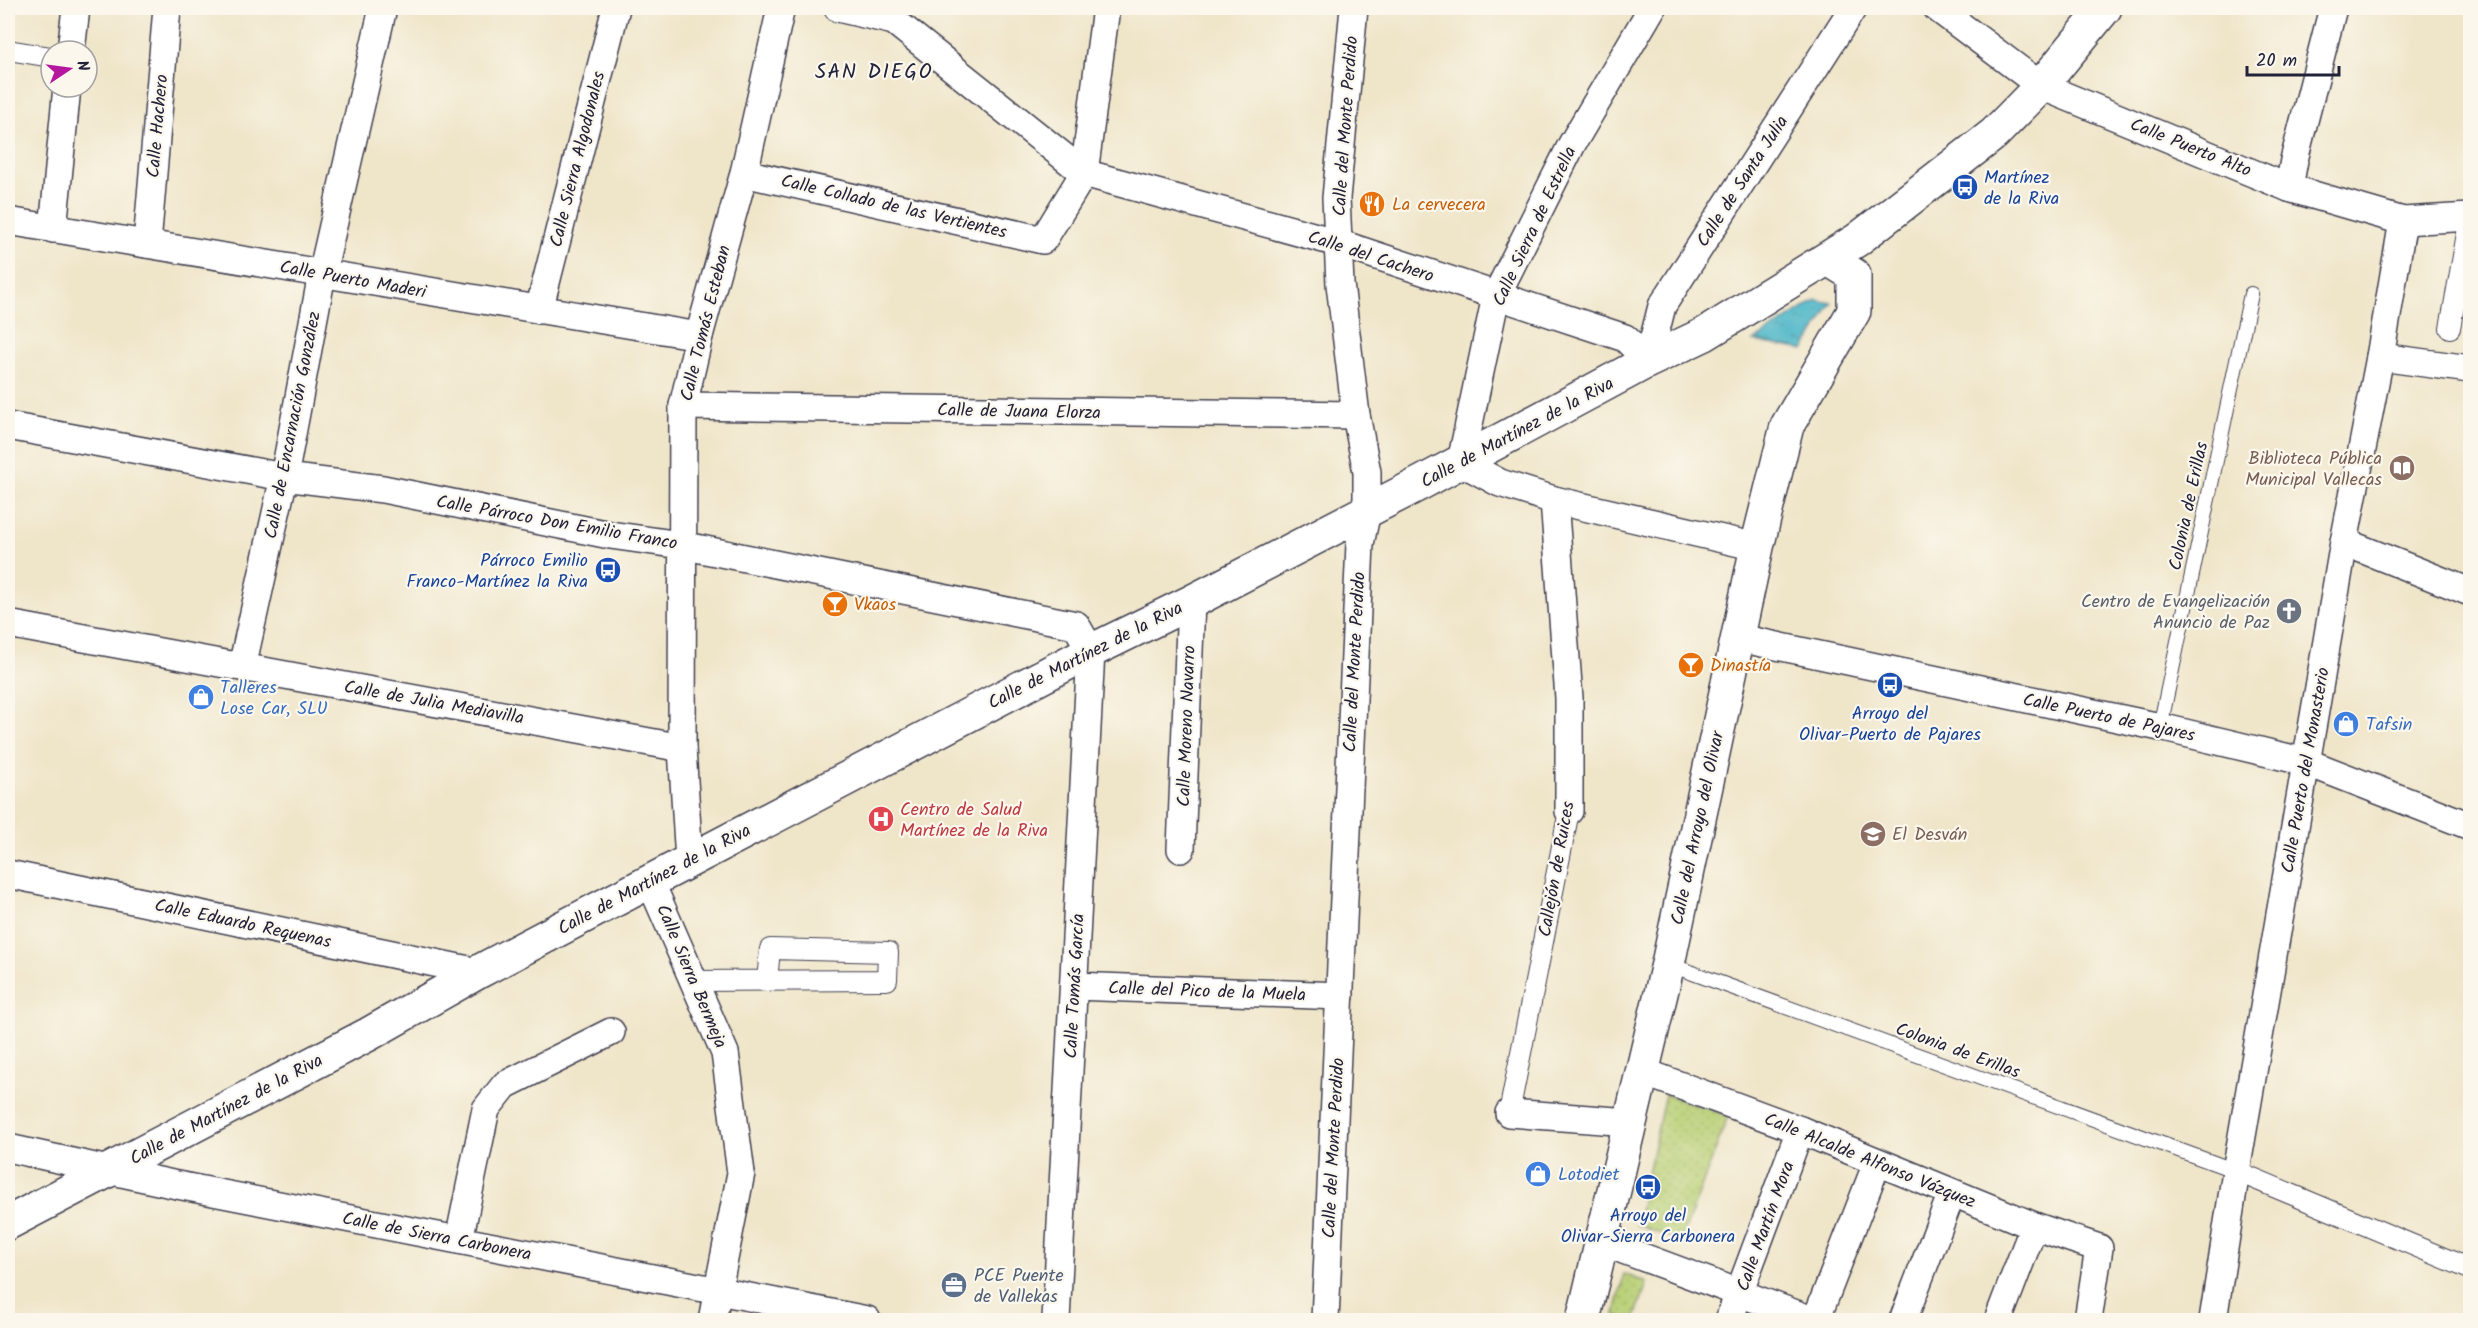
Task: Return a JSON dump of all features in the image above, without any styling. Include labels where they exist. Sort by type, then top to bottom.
[{"type":"street","points":[[72,39],[76,8]]},
{"type":"street","name":"Calle Hachero","points":[[147,243],[167,8]]},
{"type":"street","name":"Calle de Encarnación González","points":[[242,667],[284,477],[322,274],[383,8]]},
{"type":"street","name":"Calle Sierra Algodonales","points":[[539,310],[616,8]]},
{"type":"street","name":"Calle Tomás Esteban","points":[[689,861],[682,748],[683,406],[699,336],[744,173],[781,8]]},
{"type":"street","points":[[838,8],[894,21],[1083,173]]},
{"type":"street","points":[[1083,173],[1106,8]]},
{"type":"street","name":"Calle del Monte Perdido","points":[[1325,1320],[1360,544],[1367,511],[1367,472],[1356,416],[1338,243],[1336,198],[1354,8]]},
{"type":"street","name":"Calle Sierra de Estrella","points":[[1461,462],[1496,297],[1572,144],[1653,8]]},
{"type":"street","name":"Calle de Santa Julia","points":[[1648,361],[1662,306],[1853,8]]},
{"type":"street","name":"Calle Puerto Alto","points":[[1937,8],[2041,86],[2289,188],[2403,221],[2470,217]]},
{"type":"street","name":"Calle de Martínez de la Riva","points":[[8,1223],[369,1034],[478,972],[650,881],[1091,651],[1367,511],[1648,361],[1705,334],[1828,259],[1994,134],[2041,86],[2105,8]]},
{"type":"street","points":[[2289,188],[2333,8]]},
{"type":"street","points":[[8,50],[39,55]]},
{"type":"street","points":[[53,229],[67,99]]},
{"type":"street","name":"Calle Collado de las Vertientes","points":[[744,173],[1043,240],[1083,173]]},
{"type":"street","name":"Calle del Cachero","points":[[1083,173],[1338,243],[1625,338],[1648,361]]},
{"type":"street","points":[[2451,328],[2470,217]]},
{"type":"street","name":"Calle Puerto Maderi","points":[[8,221],[699,336]]},
{"type":"street","name":"Calle Puerto del Monasterio","points":[[2213,1320],[2236,1171],[2344,542],[2380,357],[2403,221]]},
{"type":"street","name":"Calle del Arroyo del Olivar","points":[[1583,1320],[1668,964],[1757,547],[1787,426],[1854,311],[1854,275],[1828,259]]},
{"type":"street","points":[[2380,357],[2470,369]]},
{"type":"street","name":"Calle de Juana Elorza","points":[[683,406],[1356,416]]},
{"type":"street","name":"Calle Párroco Don Emilio Franco","points":[[8,426],[284,477],[382,489],[610,535],[681,545],[1076,625],[1091,651]]},
{"type":"street","points":[[1461,462],[1500,483],[1554,500],[1757,547]]},
{"type":"street","name":"Callejón de Ruices","points":[[1554,500],[1569,698],[1569,811],[1509,1113],[1630,1122]]},
{"type":"street","points":[[2344,542],[2470,592]]},
{"type":"street","name":"Calle Moreno Navarro","points":[[1181,849],[1191,602]]},
{"type":"street","name":"Calle de Julia Mediavilla","points":[[8,624],[682,748]]},
{"type":"street","name":"Calle Puerto de Pajares","points":[[1739,638],[2160,727],[2306,762],[2470,826]]},
{"type":"street","name":"Calle Tomás García","points":[[1056,1320],[1091,651]]},
{"type":"street","name":"Calle Eduardo Requenas","points":[[8,874],[478,972]]},
{"type":"street","name":"Calle Sierra Bermeja","points":[[650,881],[725,1053],[741,1173],[712,1320]]},
{"type":"street","points":[[694,981],[767,981],[887,980],[888,952],[770,949],[767,981]]},
{"type":"street","name":"Calle del Pico de la Muela","points":[[1074,986],[1340,996]]},
{"type":"street","points":[[459,1240],[486,1109],[505,1085],[611,1032]]},
{"type":"street","name":"Calle Alcalde Alfonso Vázquez","points":[[1641,1071],[1800,1131],[2034,1226],[2099,1248],[2088,1320]]},
{"type":"street","name":"Calle Martín Mora","points":[[1729,1320],[1800,1131]]},
{"type":"street","name":"Calle de Sierra Carbonera","points":[[8,1148],[107,1171],[867,1320]]},
{"type":"street","points":[[1602,1242],[1814,1320],[1878,1163]]},
{"type":"street","points":[[2236,1171],[2470,1269]]},
{"type":"street","points":[[1903,1320],[1952,1193]]},
{"type":"street","points":[[1998,1320],[2034,1226]]},
{"type":"lane","name":"Colonia de Erillas","points":[[2160,727],[2250,294]]},
{"type":"lane","name":"Colonia de Erillas","points":[[1668,964],[2236,1171]]},
{"type":"green space","points":[[1665,1094],[1728,1116],[1681,1241],[1637,1225]]},
{"type":"green space","points":[[1624,1274],[1647,1283],[1634,1320],[1615,1315]]},
{"type":"water","points":[[1816,300],[1832,303],[1804,350],[1754,341]]},
{"type":"place","name":"Martínez de la Riva","points":[[1965,187]]},
{"type":"place","name":"La cervecera","points":[[1372,204]]},
{"type":"place","name":"Biblioteca Pública Municipal Vallecas","points":[[2402,468]]},
{"type":"place","name":"Párroco Emilio Franco-Martínez la Riva","points":[[608,570]]},
{"type":"place","name":"Vkaos","points":[[835,604]]},
{"type":"place","name":"Centro de Evangelización Anuncio de Paz","points":[[2289,611]]},
{"type":"place","name":"Dinastía","points":[[1691,665]]},
{"type":"place","name":"Arroyo del Olivar-Puerto de Pajares","points":[[1890,685]]},
{"type":"place","name":"Talleres Lose Car, SLU","points":[[201,697]]},
{"type":"place","name":"Tafsin","points":[[2346,724]]},
{"type":"place","name":"Centro de Salud Martínez de la Riva","points":[[881,819]]},
{"type":"place","name":"El Desván","points":[[1873,834]]},
{"type":"place","name":"Lotodiet","points":[[1538,1174]]},
{"type":"place","name":"Arroyo del Olivar-Sierra Carbonera","points":[[1648,1187]]},
{"type":"place","name":"PCE Puente de Vallekas","points":[[954,1285]]},
{"type":"district","name":"SAN DIEGO","points":[[874,71]]}]
